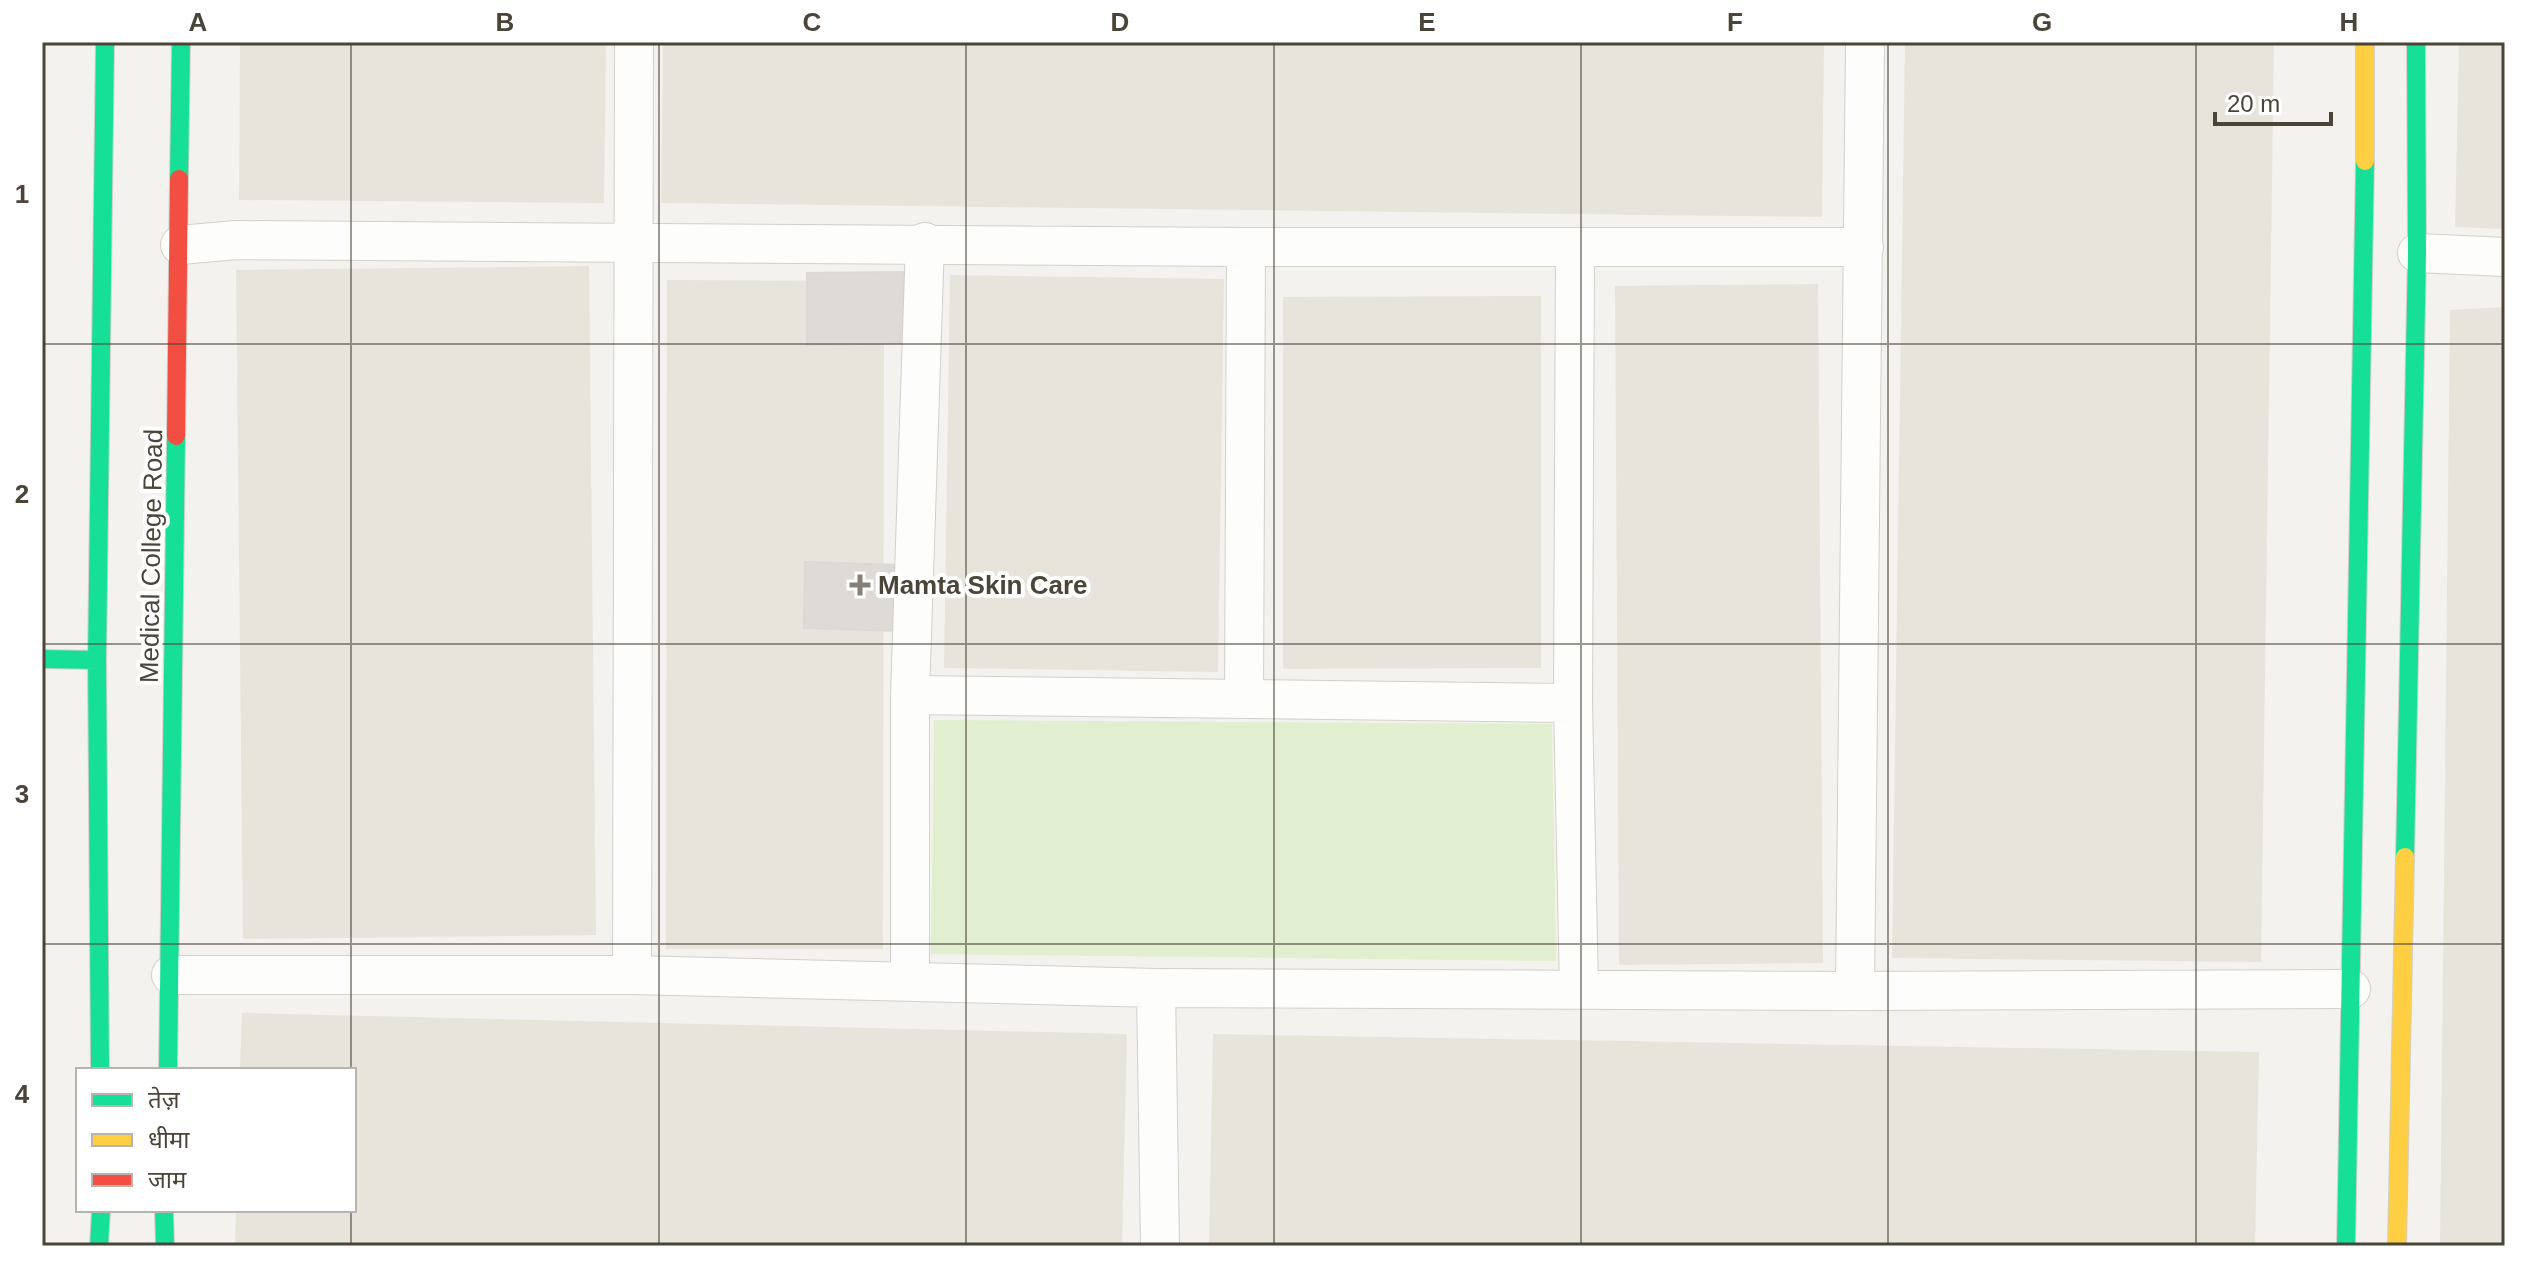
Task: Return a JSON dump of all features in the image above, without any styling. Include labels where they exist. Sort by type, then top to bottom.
[{"type":"street","name":"Medical College Road","points":[[100,1068],[97,660],[105,42]]},
{"type":"street","name":"Medical College Road","points":[[168,1068],[181,42]]},
{"type":"street","points":[[632,975],[631,242],[634,42]]},
{"type":"street","points":[[1855,991],[1865,42]]},
{"type":"street","points":[[2346,1246],[2365,268],[2365,42]]},
{"type":"street","points":[[2397,1246],[2417,253],[2416,42]]},
{"type":"street","points":[[180,245],[236,240],[925,242],[1246,247],[1864,247]]},
{"type":"street","points":[[910,980],[910,695],[925,242]]},
{"type":"street","points":[[1244,699],[1246,247]]},
{"type":"street","points":[[1575,247],[1573,703],[1579,990]]},
{"type":"street","points":[[2417,253],[2505,257]]},
{"type":"street","points":[[42,659],[97,660]]},
{"type":"street","points":[[910,695],[1573,703]]},
{"type":"street","points":[[171,975],[632,975],[1156,988],[1855,991],[2351,989]]},
{"type":"street","points":[[1156,988],[1160,1246]]},
{"type":"street","points":[[99,1246],[101,1212]]},
{"type":"street","points":[[164,1212],[165,1246]]},
{"type":"shaded area","points":[[240,42],[606,42],[604,203],[239,200]]},
{"type":"shaded area","points":[[663,42],[1824,42],[1822,217],[661,203]]},
{"type":"shaded area","points":[[1905,42],[2274,42],[2261,962],[1892,958]]},
{"type":"shaded area","points":[[2459,42],[2505,42],[2505,229],[2455,227]]},
{"type":"shaded area","points":[[589,266],[596,935],[243,939],[236,270]]},
{"type":"shaded area","points":[[950,275],[1224,279],[1218,672],[944,668]]},
{"type":"shaded area","points":[[667,280],[884,281],[883,949],[666,949]]},
{"type":"shaded area","points":[[1818,284],[1823,963],[1619,965],[1615,286]]},
{"type":"shaded area","points":[[1541,296],[1541,668],[1283,669],[1283,297]]},
{"type":"shaded area","points":[[2505,307],[2505,1246],[2440,1246],[2450,310]]},
{"type":"shaded area","points":[[242,1013],[1127,1034],[1122,1246],[235,1246],[236,1212],[356,1212],[356,1068],[240,1068]]},
{"type":"shaded area","points":[[1213,1034],[2259,1052],[2255,1246],[1209,1246]]},
{"type":"green space","points":[[934,720],[1552,724],[1556,961],[931,954]]},
{"type":"building","points":[[903,272],[904,343],[807,345],[807,273]]},
{"type":"building","points":[[805,562],[902,565],[900,631],[804,628]]},
{"type":"traffic: fast","points":[[100,1068],[97,660],[105,42]]},
{"type":"traffic: fast","points":[[179,179],[181,42]]},
{"type":"traffic: fast","points":[[2405,857],[2417,253],[2416,42]]},
{"type":"traffic: fast","points":[[2346,1246],[2365,161]]},
{"type":"traffic: fast","points":[[168,1068],[176,436]]},
{"type":"traffic: fast","points":[[42,659],[97,660]]},
{"type":"traffic: fast","points":[[99,1246],[101,1212]]},
{"type":"traffic: fast","points":[[164,1212],[165,1246]]},
{"type":"traffic: slow","points":[[2365,42],[2365,161]]},
{"type":"traffic: slow","points":[[2397,1246],[2405,857]]},
{"type":"traffic: jam","points":[[176,436],[179,179]]},
{"type":"place","name":"Mamta Skin Care","points":[[860,585]]}]
